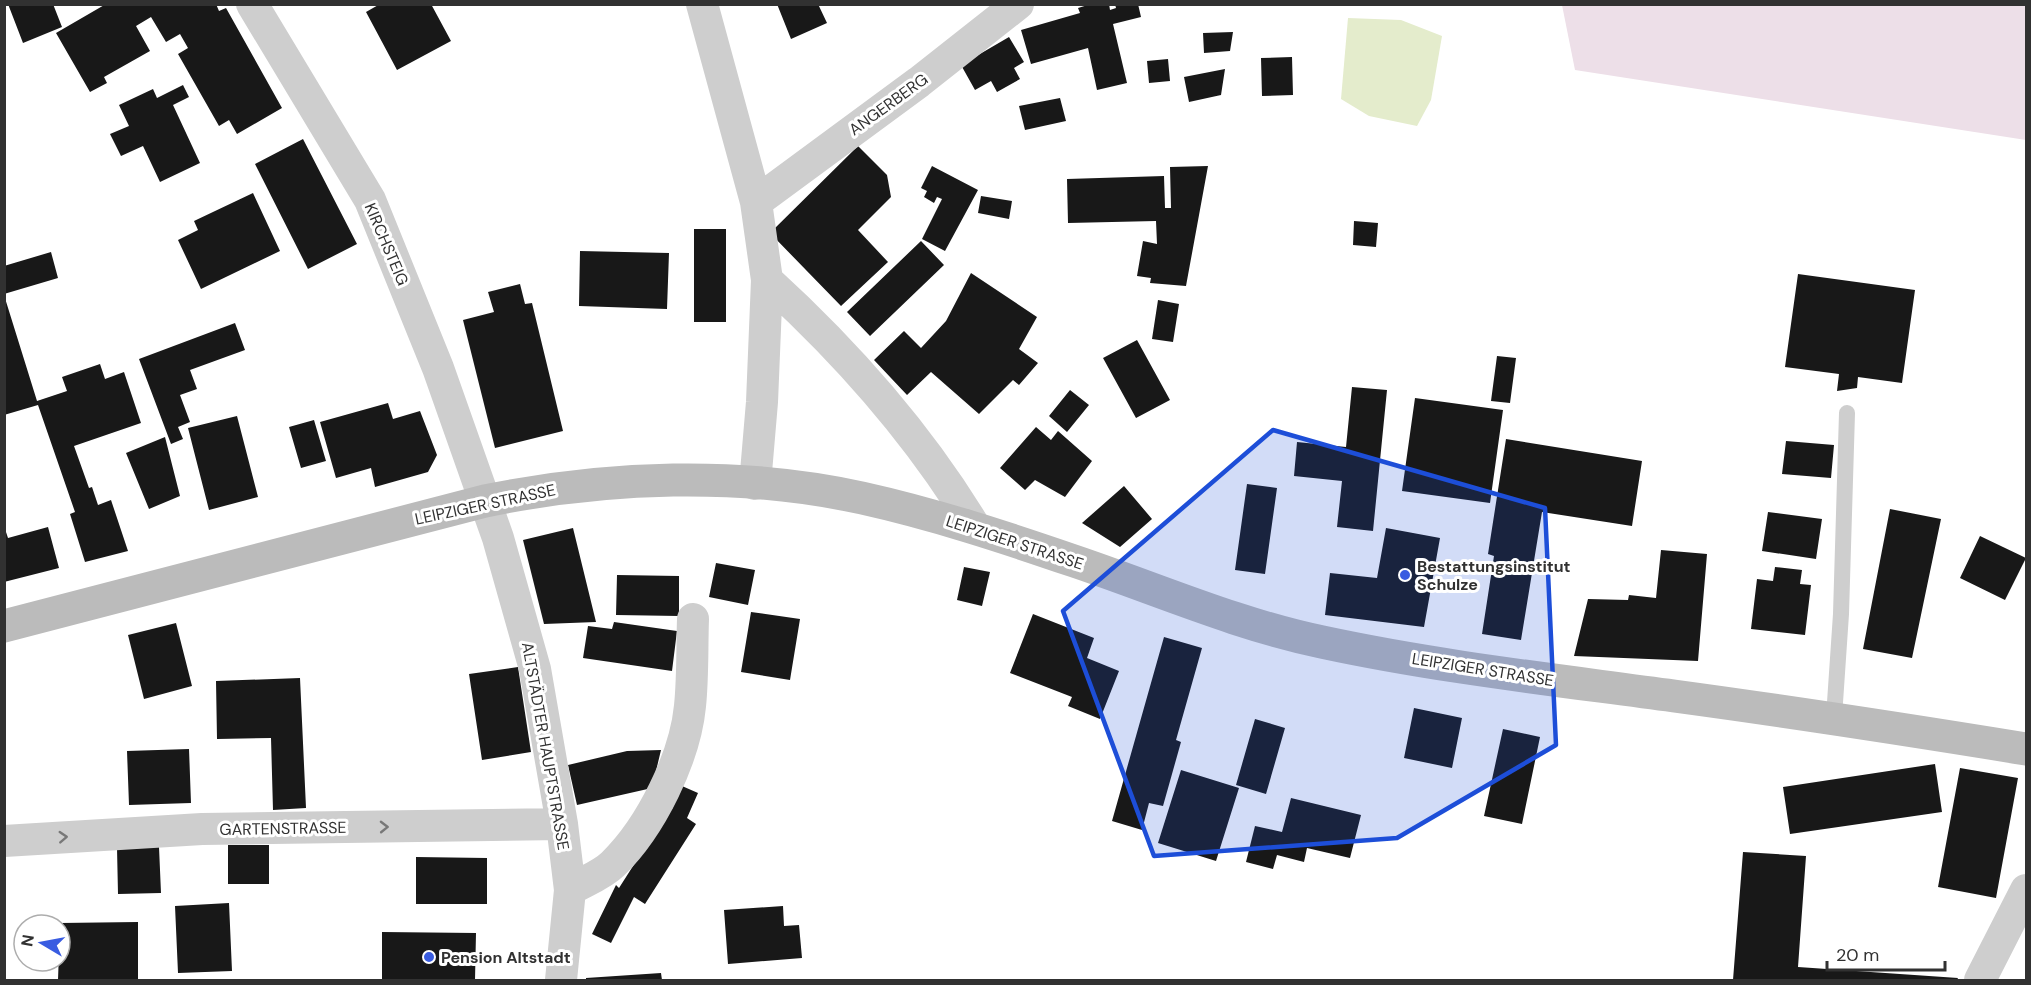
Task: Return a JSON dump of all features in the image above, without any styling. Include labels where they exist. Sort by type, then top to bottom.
[{"type":"street","name":"KIRCHSTEIG","points":[[252,4],[370,200],[438,368],[485,501]]},
{"type":"street","points":[[702,4],[756,202],[767,280],[762,402],[755,484]]},
{"type":"street","name":"ANGERBERG","points":[[756,202],[919,82],[1018,4]]},
{"type":"street","points":[[767,280],[811,321],[904,423],[943,474],[975,528]]},
{"type":"street","name":"LEIPZIGER STRASSE","points":[[4,626],[485,501],[549,488],[694,480],[755,484],[860,498],[975,528],[1079,562],[1190,604],[1319,641],[1518,675],[1834,717],[2026,748]]},
{"type":"street","name":"ALTSTÄDTER HAUPTSTRASSE","points":[[485,501],[498,538],[535,669],[562,824],[570,890],[561,981]]},
{"type":"street","points":[[570,890],[612,865],[638,834],[662,793],[679,756],[690,707],[693,619]]},
{"type":"street","name":"GARTENSTRASSE","points":[[4,841],[202,829],[562,824]]},
{"type":"street","points":[[1980,981],[2026,890]]},
{"type":"lane","points":[[1834,717],[1841,614],[1847,413]]},
{"type":"highlighted area","points":[[1273,430],[1545,508],[1556,745],[1397,838],[1154,856],[1063,611]]},
{"type":"shaded area","points":[[1562,5],[2026,5],[2026,140],[1575,70]]},
{"type":"shaded area","points":[[1348,18],[1401,20],[1442,36],[1431,100],[1417,126],[1369,116],[1341,99]]},
{"type":"building","points":[[8,4],[53,4],[62,27],[23,43]]},
{"type":"building","points":[[106,4],[216,4],[219,11],[226,8],[282,108],[237,134],[229,120],[219,126],[178,54],[188,48],[180,34],[166,42],[151,17],[136,26],[150,51],[104,77],[107,83],[90,92],[56,33]]},
{"type":"building","points":[[380,4],[431,4],[451,41],[397,70],[366,12]]},
{"type":"building","points":[[777,4],[818,4],[827,23],[791,39]]},
{"type":"building","points":[[1091,4],[1109,4],[1110,10],[1116,8],[1115,4],[1138,4],[1141,17],[1113,24],[1127,83],[1097,90],[1088,48],[1031,64],[1021,30],[1080,13],[1078,8]]},
{"type":"building","points":[[1233,32],[1230,51],[1204,53],[1203,33]]},
{"type":"building","points":[[1009,37],[1024,62],[1014,68],[1020,79],[997,92],[991,81],[975,90],[961,65]]},
{"type":"building","points":[[1292,57],[1293,95],[1262,96],[1261,58]]},
{"type":"building","points":[[1168,59],[1170,81],[1149,83],[1147,61]]},
{"type":"building","points":[[1225,69],[1221,95],[1189,102],[1184,77]]},
{"type":"building","points":[[183,85],[189,97],[173,105],[200,163],[160,182],[143,146],[121,156],[110,134],[129,126],[119,105],[153,89],[157,98]]},
{"type":"building","points":[[1060,98],[1066,121],[1025,130],[1019,106]]},
{"type":"building","points":[[303,139],[357,244],[308,269],[255,164]]},
{"type":"building","points":[[858,146],[887,175],[891,197],[858,230],[888,262],[841,306],[770,233]]},
{"type":"building","points":[[932,166],[978,190],[945,251],[922,239],[942,199],[937,197],[934,203],[924,197],[927,191],[921,188]]},
{"type":"building","points":[[1208,166],[1186,286],[1150,283],[1151,278],[1137,276],[1143,241],[1157,244],[1156,221],[1068,223],[1067,179],[1164,176],[1165,208],[1171,208],[1170,167]]},
{"type":"building","points":[[253,193],[280,251],[201,289],[178,240],[198,230],[194,221]]},
{"type":"building","points":[[981,196],[1012,201],[1009,219],[978,213]]},
{"type":"building","points":[[1354,221],[1378,223],[1376,247],[1353,245]]},
{"type":"building","points":[[694,229],[726,229],[726,322],[694,322]]},
{"type":"building","points":[[921,241],[944,265],[870,336],[847,312]]},
{"type":"building","points":[[580,251],[669,253],[667,309],[579,306]]},
{"type":"building","points":[[51,252],[58,278],[4,294],[4,266]]},
{"type":"building","points":[[971,273],[1037,317],[1019,349],[1038,363],[1019,385],[1013,380],[979,414],[931,372],[907,395],[874,360],[904,331],[921,348],[946,321]]},
{"type":"building","points":[[1798,274],[1915,290],[1902,383],[1858,377],[1857,388],[1837,391],[1839,374],[1785,367]]},
{"type":"building","points":[[520,284],[525,304],[532,303],[563,431],[495,448],[463,320],[494,312],[488,292]]},
{"type":"building","points":[[4,295],[37,401],[67,391],[62,377],[100,364],[105,379],[124,372],[141,423],[74,446],[89,488],[92,487],[98,505],[111,500],[128,551],[85,562],[70,514],[75,512],[38,405],[4,415]]},
{"type":"building","points":[[1158,300],[1179,304],[1173,342],[1152,339]]},
{"type":"building","points":[[235,323],[245,350],[190,370],[197,389],[180,395],[190,422],[178,427],[183,439],[171,444],[139,359]]},
{"type":"building","points":[[1137,340],[1170,400],[1136,418],[1103,358]]},
{"type":"building","points":[[1497,356],[1516,358],[1510,403],[1491,401]]},
{"type":"building","points":[[1352,387],[1387,390],[1373,531],[1337,527],[1342,481],[1294,476],[1297,442],[1346,447]]},
{"type":"building","points":[[1070,390],[1089,405],[1067,432],[1049,416]]},
{"type":"building","points":[[1415,398],[1503,410],[1490,503],[1402,491]]},
{"type":"building","points":[[388,403],[393,419],[420,411],[437,455],[428,472],[375,487],[371,468],[336,478],[320,422]]},
{"type":"building","points":[[237,416],[258,497],[209,510],[188,428]]},
{"type":"building","points":[[314,420],[326,461],[301,468],[289,427]]},
{"type":"building","points":[[1036,427],[1051,440],[1058,431],[1092,461],[1065,497],[1035,480],[1025,490],[1000,468]]},
{"type":"building","points":[[165,437],[180,496],[149,509],[126,453]]},
{"type":"building","points":[[1506,439],[1642,461],[1632,526],[1542,512],[1521,640],[1482,634],[1494,556],[1488,554]]},
{"type":"building","points":[[1786,441],[1834,445],[1831,478],[1782,474]]},
{"type":"building","points":[[1247,484],[1277,488],[1265,574],[1235,570]]},
{"type":"building","points":[[1124,486],[1152,519],[1120,547],[1082,523]]},
{"type":"building","points":[[1890,509],[1941,519],[1912,658],[1863,649]]},
{"type":"building","points":[[1768,512],[1822,519],[1816,559],[1762,551]]},
{"type":"building","points":[[4,526],[8,538],[48,527],[59,568],[4,582]]},
{"type":"building","points":[[573,528],[596,622],[544,624],[523,540]]},
{"type":"building","name":"Bestattungsinstitut Schulze","points":[[1386,528],[1440,538],[1424,627],[1325,615],[1330,573],[1377,578]]},
{"type":"building","points":[[1980,536],[2026,558],[2005,600],[1960,578]]},
{"type":"building","points":[[1661,550],[1707,554],[1698,661],[1574,656],[1588,599],[1628,600],[1629,595],[1656,598]]},
{"type":"building","points":[[716,563],[755,570],[748,605],[709,597]]},
{"type":"building","points":[[964,567],[990,572],[982,606],[957,600]]},
{"type":"building","points":[[1775,567],[1802,570],[1800,584],[1811,585],[1805,635],[1751,629],[1757,579],[1773,581]]},
{"type":"building","points":[[617,575],[679,576],[679,616],[616,615]]},
{"type":"building","points":[[751,612],[800,619],[790,680],[741,672]]},
{"type":"building","points":[[1033,614],[1094,638],[1087,658],[1119,671],[1100,719],[1068,706],[1072,697],[1010,673]]},
{"type":"building","points":[[614,622],[677,631],[672,671],[583,658],[588,626],[612,629]]},
{"type":"building","points":[[176,623],[192,686],[144,699],[128,635]]},
{"type":"building","points":[[1164,637],[1202,648],[1176,740],[1181,742],[1163,806],[1149,803],[1142,830],[1112,821]]},
{"type":"building","points":[[518,667],[531,752],[482,760],[469,674]]},
{"type":"building","points":[[300,678],[306,808],[273,810],[271,738],[217,739],[216,681]]},
{"type":"building","points":[[1414,708],[1462,718],[1452,768],[1404,758]]},
{"type":"building","points":[[1255,719],[1285,728],[1266,794],[1236,785]]},
{"type":"building","points":[[1503,729],[1540,737],[1522,824],[1484,816]]},
{"type":"building","points":[[189,749],[191,803],[129,805],[127,751]]},
{"type":"building","points":[[661,750],[652,788],[577,805],[568,765],[627,751]]},
{"type":"building","points":[[1935,764],[1942,812],[1790,834],[1783,787]]},
{"type":"building","points":[[1960,768],[2018,778],[1996,898],[1938,887]]},
{"type":"building","points":[[1181,770],[1239,788],[1216,861],[1158,843]]},
{"type":"building","points":[[682,786],[698,793],[687,818],[696,824],[645,904],[634,897],[611,943],[592,934],[616,885],[619,888],[670,808],[672,809]]},
{"type":"building","points":[[1291,798],[1361,815],[1350,858],[1307,848],[1304,862],[1277,855],[1273,869],[1246,862],[1255,826],[1282,832]]},
{"type":"building","points":[[228,845],[269,845],[269,884],[228,884]]},
{"type":"building","points":[[159,847],[161,893],[118,894],[117,848]]},
{"type":"building","points":[[1743,852],[1806,856],[1798,967],[1958,978],[1957,980],[1733,980]]},
{"type":"building","points":[[416,857],[487,858],[487,904],[416,904]]},
{"type":"building","points":[[229,903],[232,971],[178,973],[175,906]]},
{"type":"building","points":[[783,906],[784,926],[799,925],[802,958],[728,964],[724,910]]},
{"type":"building","points":[[138,922],[138,980],[58,980],[58,973],[72,973],[72,923]]},
{"type":"building","name":"Pension Altstadt","points":[[382,932],[476,933],[475,980],[382,980]]},
{"type":"building","points":[[661,973],[662,980],[586,980],[586,978]]},
{"type":"place","name":"Bestattungsinstitut Schulze","points":[[1405,575]]},
{"type":"place","name":"Pension Altstadt","points":[[429,957]]}]
